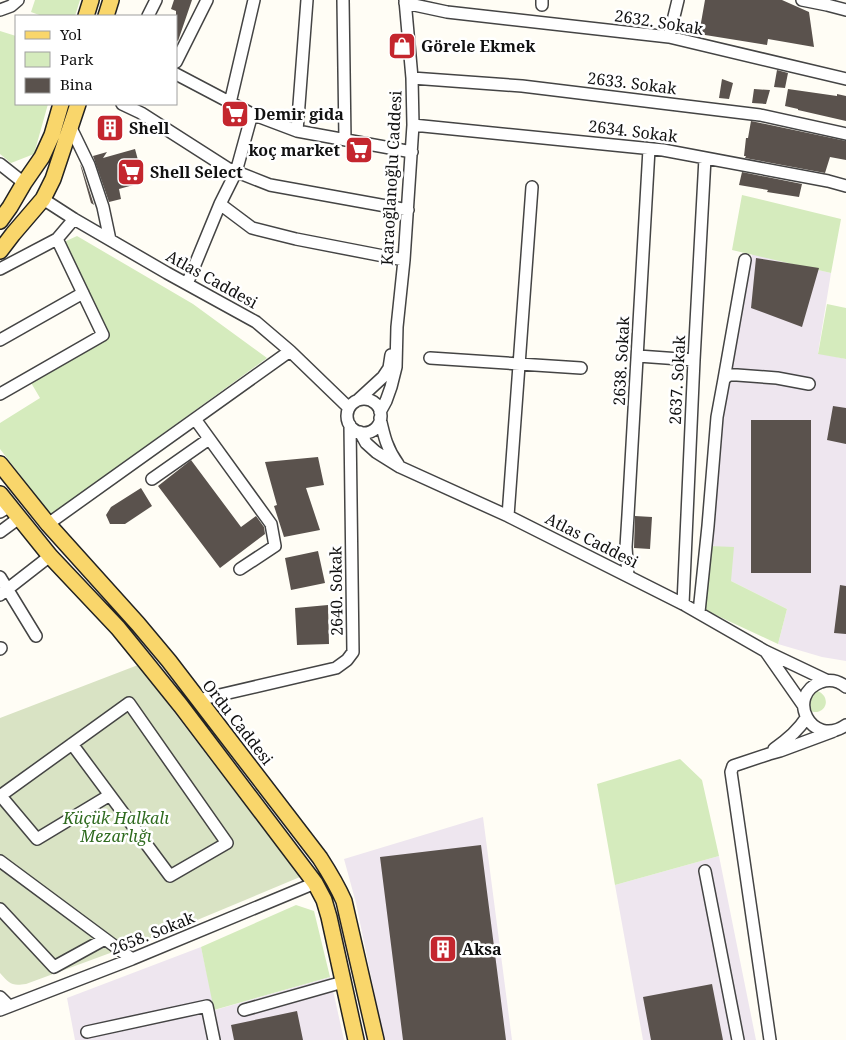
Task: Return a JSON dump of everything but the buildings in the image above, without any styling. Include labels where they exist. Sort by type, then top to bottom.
[{"type":"main road","points":[[86,15],[91,0]]},
{"type":"main road","points":[[106,15],[111,0]]},
{"type":"main road","points":[[0,221],[42,157],[52,135],[61,105]]},
{"type":"main road","points":[[0,251],[42,199],[52,179],[78,105]]},
{"type":"main road","points":[[22,186],[21,195],[25,200],[31,203],[42,199]]},
{"type":"main road","name":"Ordu Caddesi","points":[[0,464],[48,524],[169,661],[320,858],[338,886],[348,914],[376,1040]]},
{"type":"main road","points":[[7,508],[118,628],[181,706],[315,883],[324,900],[329,917],[356,1040]]},
{"type":"street","points":[[0,10],[11,6],[18,0]]},
{"type":"street","points":[[148,15],[156,0]]},
{"type":"street","points":[[178,58],[207,0]]},
{"type":"street","points":[[230,103],[254,0]]},
{"type":"street","points":[[296,131],[307,0]]},
{"type":"street","points":[[343,0],[345,140]]},
{"type":"street","points":[[669,37],[678,0]]},
{"type":"street","points":[[802,0],[825,2],[846,10]]},
{"type":"street","name":"2632. Sokak","points":[[405,2],[447,12],[669,37],[846,79]]},
{"type":"street","name":"Karaoğlanoğlu Caddesi","points":[[397,327],[408,210],[413,125],[412,78],[405,2]]},
{"type":"street","points":[[178,75],[252,114],[296,131],[412,152]]},
{"type":"street","name":"2633. Sokak","points":[[412,78],[522,86],[760,115],[846,134]]},
{"type":"street","points":[[124,105],[141,113],[228,168],[270,185],[408,210]]},
{"type":"street","points":[[187,284],[220,204],[236,172],[252,114]]},
{"type":"street","name":"2634. Sokak","points":[[413,125],[664,150],[846,186]]},
{"type":"street","points":[[71,128],[89,165],[103,207],[110,240]]},
{"type":"street","name":"2638. Sokak","points":[[628,576],[626,546],[649,148]]},
{"type":"street","name":"2637. Sokak","points":[[683,604],[705,158]]},
{"type":"street","points":[[0,164],[22,186]]},
{"type":"street","points":[[508,516],[532,188]]},
{"type":"street","name":"Atlas Caddesi","points":[[42,199],[110,240],[256,322],[354,404]]},
{"type":"street","points":[[220,204],[252,228],[296,239],[404,260]]},
{"type":"street","points":[[0,269],[57,239],[74,219]]},
{"type":"street","points":[[0,394],[103,335],[57,239]]},
{"type":"street","points":[[699,612],[717,417],[744,260]]},
{"type":"street","points":[[0,340],[83,293]]},
{"type":"street","points":[[397,327],[396,367],[379,423],[371,431],[360,432],[352,428],[347,416],[354,404],[383,377],[388,368],[397,327]]},
{"type":"street","points":[[48,524],[290,351]]},
{"type":"street","points":[[638,356],[694,360]]},
{"type":"street","points":[[430,358],[581,368]]},
{"type":"street","points":[[724,379],[729,375],[737,375],[777,378],[809,384]]},
{"type":"street","points":[[354,404],[364,399],[369,400],[378,407],[386,443],[390,453],[400,467]]},
{"type":"street","points":[[195,419],[271,524],[275,546],[240,569]]},
{"type":"street","name":"2640. Sokak","points":[[198,700],[336,668],[347,660],[353,652],[350,425]]},
{"type":"street","name":"Atlas Caddesi","points":[[360,432],[366,444],[400,467],[508,516],[628,576],[699,612],[765,651],[826,680],[845,685]]},
{"type":"street","points":[[152,479],[209,438]]},
{"type":"street","points":[[0,532],[7,508]]},
{"type":"street","points":[[4,592],[50,556]]},
{"type":"street","points":[[0,577],[4,592],[36,636]]},
{"type":"street","name":"Atlas Caddesi","points":[[765,651],[803,705]]},
{"type":"street","points":[[826,680],[813,686],[808,692],[803,705],[806,718],[811,724],[818,729],[834,731]]},
{"type":"street","points":[[72,744],[110,795],[170,876],[227,842],[129,703],[0,795],[37,839],[110,795]]},
{"type":"street","points":[[769,754],[793,735],[806,718]]},
{"type":"street","points":[[770,1040],[731,772],[733,766],[780,751],[840,729],[846,725]]},
{"type":"street","points":[[0,861],[132,959]]},
{"type":"street","points":[[705,870],[738,1040]]},
{"type":"street","name":"2658. Sokak","points":[[4,1008],[132,959],[315,883]]},
{"type":"street","points":[[0,909],[54,967],[105,939]]},
{"type":"street","points":[[244,1010],[343,982]]},
{"type":"street","points":[[0,997],[4,1008]]},
{"type":"street","points":[[86,1032],[207,1006],[214,1040]]},
{"type":"shaded area","points":[[752,254],[831,273],[818,353],[846,359],[846,661],[822,657],[778,644],[787,609],[731,581],[709,546],[715,442]]},
{"type":"shaded area","name":"Aksa","points":[[483,817],[512,1040],[384,1040],[356,903],[344,859]]},
{"type":"shaded area","points":[[719,856],[756,1040],[643,1040],[615,885]]},
{"type":"shaded area","points":[[201,947],[215,1010],[330,977],[344,1040],[75,1040],[67,998]]},
{"type":"green space","points":[[35,0],[80,0],[75,15],[39,15],[31,12]]},
{"type":"green space","points":[[0,31],[15,36],[15,105],[48,105],[34,154],[11,163],[0,154]]},
{"type":"green space","points":[[742,195],[841,219],[831,273],[732,250]]},
{"type":"green space","points":[[77,236],[193,304],[267,358],[51,515],[0,449],[0,423],[40,398],[30,381],[108,335],[64,242]]},
{"type":"green space","points":[[827,304],[846,308],[846,359],[818,354]]},
{"type":"green space","points":[[709,546],[734,547],[731,581],[787,609],[778,644],[705,610]]},
{"type":"green space","name":"Küçük Halkalı Mezarlığı","points":[[138,665],[300,877],[178,928],[26,984],[17,985],[11,983],[0,973],[0,718]]},
{"type":"green space","points":[[815,690],[824,696],[826,705],[820,711],[815,712],[809,711],[806,695]]},
{"type":"green space","points":[[680,759],[702,780],[719,856],[615,885],[597,784]]},
{"type":"green space","points":[[296,905],[314,911],[330,977],[214,1010],[201,947]]},
{"type":"place","name":"Görele Ekmek","points":[[402,46]]},
{"type":"place","name":"Demir gida","points":[[235,114]]},
{"type":"place","name":"Shell","points":[[110,128]]},
{"type":"place","name":"koç market","points":[[359,150]]},
{"type":"place","name":"Shell Select","points":[[131,172]]},
{"type":"place","name":"Aksa","points":[[443,949]]}]
